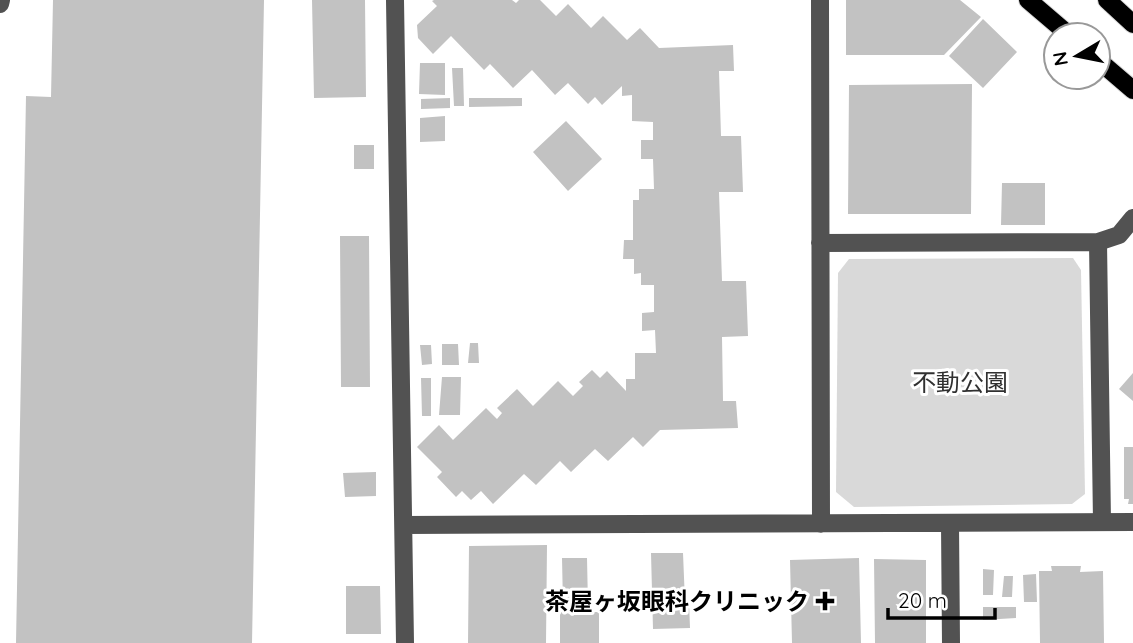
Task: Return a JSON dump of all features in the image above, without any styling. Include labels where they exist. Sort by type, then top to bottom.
[{"type":"main road","points":[[1028,0],[1053,21]]},
{"type":"main road","points":[[1107,0],[1133,23]]},
{"type":"main road","points":[[1112,72],[1133,90]]},
{"type":"street","points":[[395,0],[405,643]]},
{"type":"street","points":[[820,0],[821,524]]},
{"type":"street","points":[[820,243],[1098,242],[1119,235],[1133,218]]},
{"type":"street","points":[[1098,242],[1102,522]]},
{"type":"street","points":[[404,525],[1133,522]]},
{"type":"street","points":[[950,524],[951,643]]},
{"type":"green space","name":"不動公園","points":[[1073,258],[1081,270],[1085,494],[1072,504],[854,507],[836,492],[838,273],[849,259]]},
{"type":"building","points":[[53,0],[264,0],[252,643],[16,643],[26,96],[51,97]]},
{"type":"building","points":[[312,0],[365,0],[366,97],[314,98]]},
{"type":"building","points":[[512,0],[516,3],[519,0],[540,0],[556,16],[568,4],[591,28],[603,16],[627,40],[640,28],[659,48],[733,45],[734,71],[719,71],[721,136],[741,136],[743,192],[719,192],[722,281],[746,281],[748,336],[722,337],[723,401],[736,401],[738,428],[660,430],[643,447],[633,437],[608,461],[595,449],[571,472],[560,461],[536,485],[524,474],[493,504],[481,491],[471,500],[462,491],[456,497],[437,477],[442,472],[417,447],[439,425],[453,440],[486,408],[497,419],[502,413],[497,408],[517,389],[533,406],[558,381],[573,396],[583,386],[579,382],[592,370],[600,378],[607,371],[626,391],[626,379],[635,379],[635,353],[656,353],[655,330],[642,331],[642,313],[654,312],[654,285],[641,285],[641,273],[634,274],[634,259],[623,259],[624,240],[633,240],[633,200],[639,200],[639,189],[654,189],[653,159],[641,159],[641,140],[653,140],[653,122],[632,121],[632,95],[622,96],[622,86],[602,105],[595,97],[588,104],[568,83],[555,95],[532,70],[513,88],[490,64],[484,70],[451,36],[433,54],[418,38],[417,25],[437,6],[432,1]]},
{"type":"building","points":[[846,0],[960,0],[981,17],[944,55],[846,55]]},
{"type":"building","points":[[983,19],[1017,52],[983,88],[949,56]]},
{"type":"building","points":[[420,63],[445,63],[445,95],[419,94]]},
{"type":"building","points":[[452,68],[463,68],[464,106],[454,106]]},
{"type":"building","points":[[972,84],[971,214],[848,214],[849,85]]},
{"type":"building","points":[[450,98],[450,108],[421,109],[421,99]]},
{"type":"building","points":[[469,98],[522,98],[522,106],[469,107]]},
{"type":"building","points":[[445,116],[445,141],[420,142],[420,118]]},
{"type":"building","points":[[566,121],[602,159],[568,191],[533,152]]},
{"type":"building","points":[[354,145],[374,145],[374,169],[354,169]]},
{"type":"building","points":[[1002,183],[1045,183],[1045,225],[1001,225]]},
{"type":"building","points":[[340,236],[369,236],[370,387],[341,387]]},
{"type":"building","points":[[470,343],[478,343],[479,363],[468,363]]},
{"type":"building","points":[[442,344],[458,344],[459,365],[442,365]]},
{"type":"building","points":[[420,345],[431,345],[432,364],[422,365]]},
{"type":"building","points":[[1133,373],[1133,401],[1119,389]]},
{"type":"building","points":[[442,377],[461,377],[460,415],[439,415]]},
{"type":"building","points":[[421,378],[431,378],[431,416],[422,416]]},
{"type":"building","points":[[1124,447],[1133,447],[1133,504],[1128,504],[1129,499],[1124,499]]},
{"type":"building","points":[[376,472],[376,496],[345,497],[343,473]]},
{"type":"building","points":[[547,545],[546,643],[468,643],[469,546]]},
{"type":"building","points":[[651,553],[683,553],[685,602],[689,601],[690,628],[653,629]]},
{"type":"building","points":[[562,558],[587,558],[588,605],[563,605]]},
{"type":"building","name":"茶屋ヶ坂眼科クリニック","points":[[859,558],[861,643],[792,643],[790,560]]},
{"type":"building","points":[[874,559],[926,560],[926,643],[875,643]]},
{"type":"building","points":[[1051,566],[1081,566],[1080,572],[1103,571],[1104,643],[1040,643],[1039,571],[1052,571]]},
{"type":"building","points":[[983,569],[994,570],[993,595],[983,595]]},
{"type":"building","points":[[1036,574],[1037,602],[1024,602],[1023,575]]},
{"type":"building","points":[[1004,576],[1013,576],[1012,597],[1002,597]]},
{"type":"building","points":[[346,586],[380,586],[381,634],[346,634]]},
{"type":"building","points":[[983,607],[1016,607],[1016,618],[983,620]]},
{"type":"building","points":[[560,612],[599,612],[599,643],[560,643]]},
{"type":"place","name":"茶屋ヶ坂眼科クリニック","points":[[825,601]]}]
